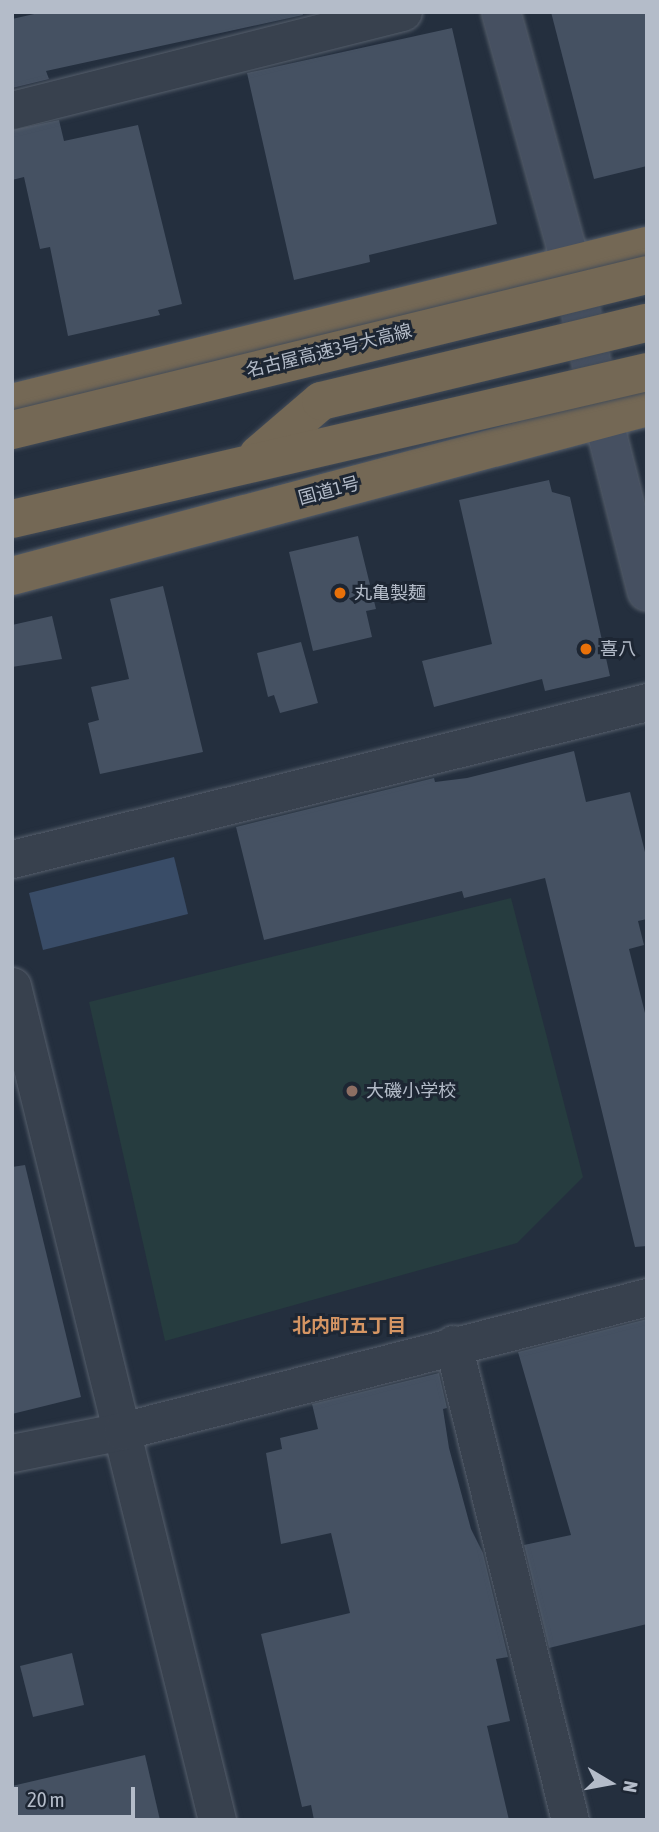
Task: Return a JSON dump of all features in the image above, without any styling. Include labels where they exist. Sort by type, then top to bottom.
[{"type":"highway","points":[[12,403],[647,246]]},
{"type":"highway","name":"名古屋高速3号大高線","points":[[12,430],[647,275]]},
{"type":"highway","points":[[253,460],[321,401],[647,323]]},
{"type":"highway","points":[[12,519],[253,460],[647,372]]},
{"type":"highway","name":"国道1号","points":[[12,576],[647,407]]},
{"type":"street","points":[[12,110],[403,12]]},
{"type":"street","points":[[501,12],[570,265],[603,418],[647,592]]},
{"type":"street","points":[[12,859],[647,702]]},
{"type":"street","points":[[12,986],[217,1820]]},
{"type":"street","points":[[12,1453],[122,1430],[647,1297]]},
{"type":"street","points":[[453,1344],[570,1820]]},
{"type":"green space","points":[[511,898],[583,1177],[517,1243],[165,1341],[89,1002]]},
{"type":"water","points":[[174,857],[188,914],[43,950],[29,893]]},
{"type":"building","points":[[43,12],[302,12],[303,15],[46,71],[49,79],[12,88],[12,19]]},
{"type":"building","points":[[551,12],[647,12],[647,166],[594,179]]},
{"type":"building","points":[[452,28],[497,224],[369,255],[370,262],[294,280],[247,73]]},
{"type":"building","points":[[59,120],[64,141],[138,125],[182,304],[158,310],[160,315],[68,336],[50,247],[40,249],[24,177],[12,180],[12,130]]},
{"type":"building","points":[[549,480],[552,492],[570,497],[610,676],[545,691],[542,679],[434,707],[422,661],[492,644],[459,500]]},
{"type":"building","points":[[358,536],[376,609],[366,611],[372,637],[313,651],[289,552]]},
{"type":"building","points":[[163,586],[203,752],[100,774],[88,723],[99,720],[91,687],[129,679],[110,599]]},
{"type":"building","points":[[52,616],[62,659],[12,667],[12,625]]},
{"type":"building","points":[[301,642],[318,703],[280,713],[274,695],[268,697],[257,653]]},
{"type":"building","points":[[574,751],[586,802],[630,792],[647,860],[647,919],[638,921],[644,945],[629,949],[647,1021],[647,1246],[635,1247],[545,878],[464,898],[462,891],[264,940],[236,827],[434,778],[435,782],[467,778]]},
{"type":"building","points":[[25,1165],[81,1397],[12,1414],[12,1167]]},
{"type":"building","points":[[647,1319],[647,1624],[549,1648],[524,1545],[571,1535],[518,1352]]},
{"type":"building","points":[[439,1373],[447,1408],[443,1409],[449,1448],[471,1529],[483,1553],[508,1657],[496,1659],[510,1721],[487,1726],[509,1820],[314,1820],[311,1805],[302,1807],[261,1634],[350,1613],[331,1533],[281,1544],[266,1453],[282,1449],[280,1438],[318,1429],[312,1404]]},
{"type":"building","points":[[72,1653],[84,1705],[33,1717],[20,1666]]},
{"type":"building","points":[[145,1755],[160,1820],[12,1820],[12,1786]]},
{"type":"place","name":"丸亀製麺","points":[[340,593]]},
{"type":"place","name":"喜八","points":[[586,649]]},
{"type":"place","name":"大磯小学校","points":[[352,1091]]},
{"type":"district","name":"北内町五丁目","points":[[349,1326]]}]
